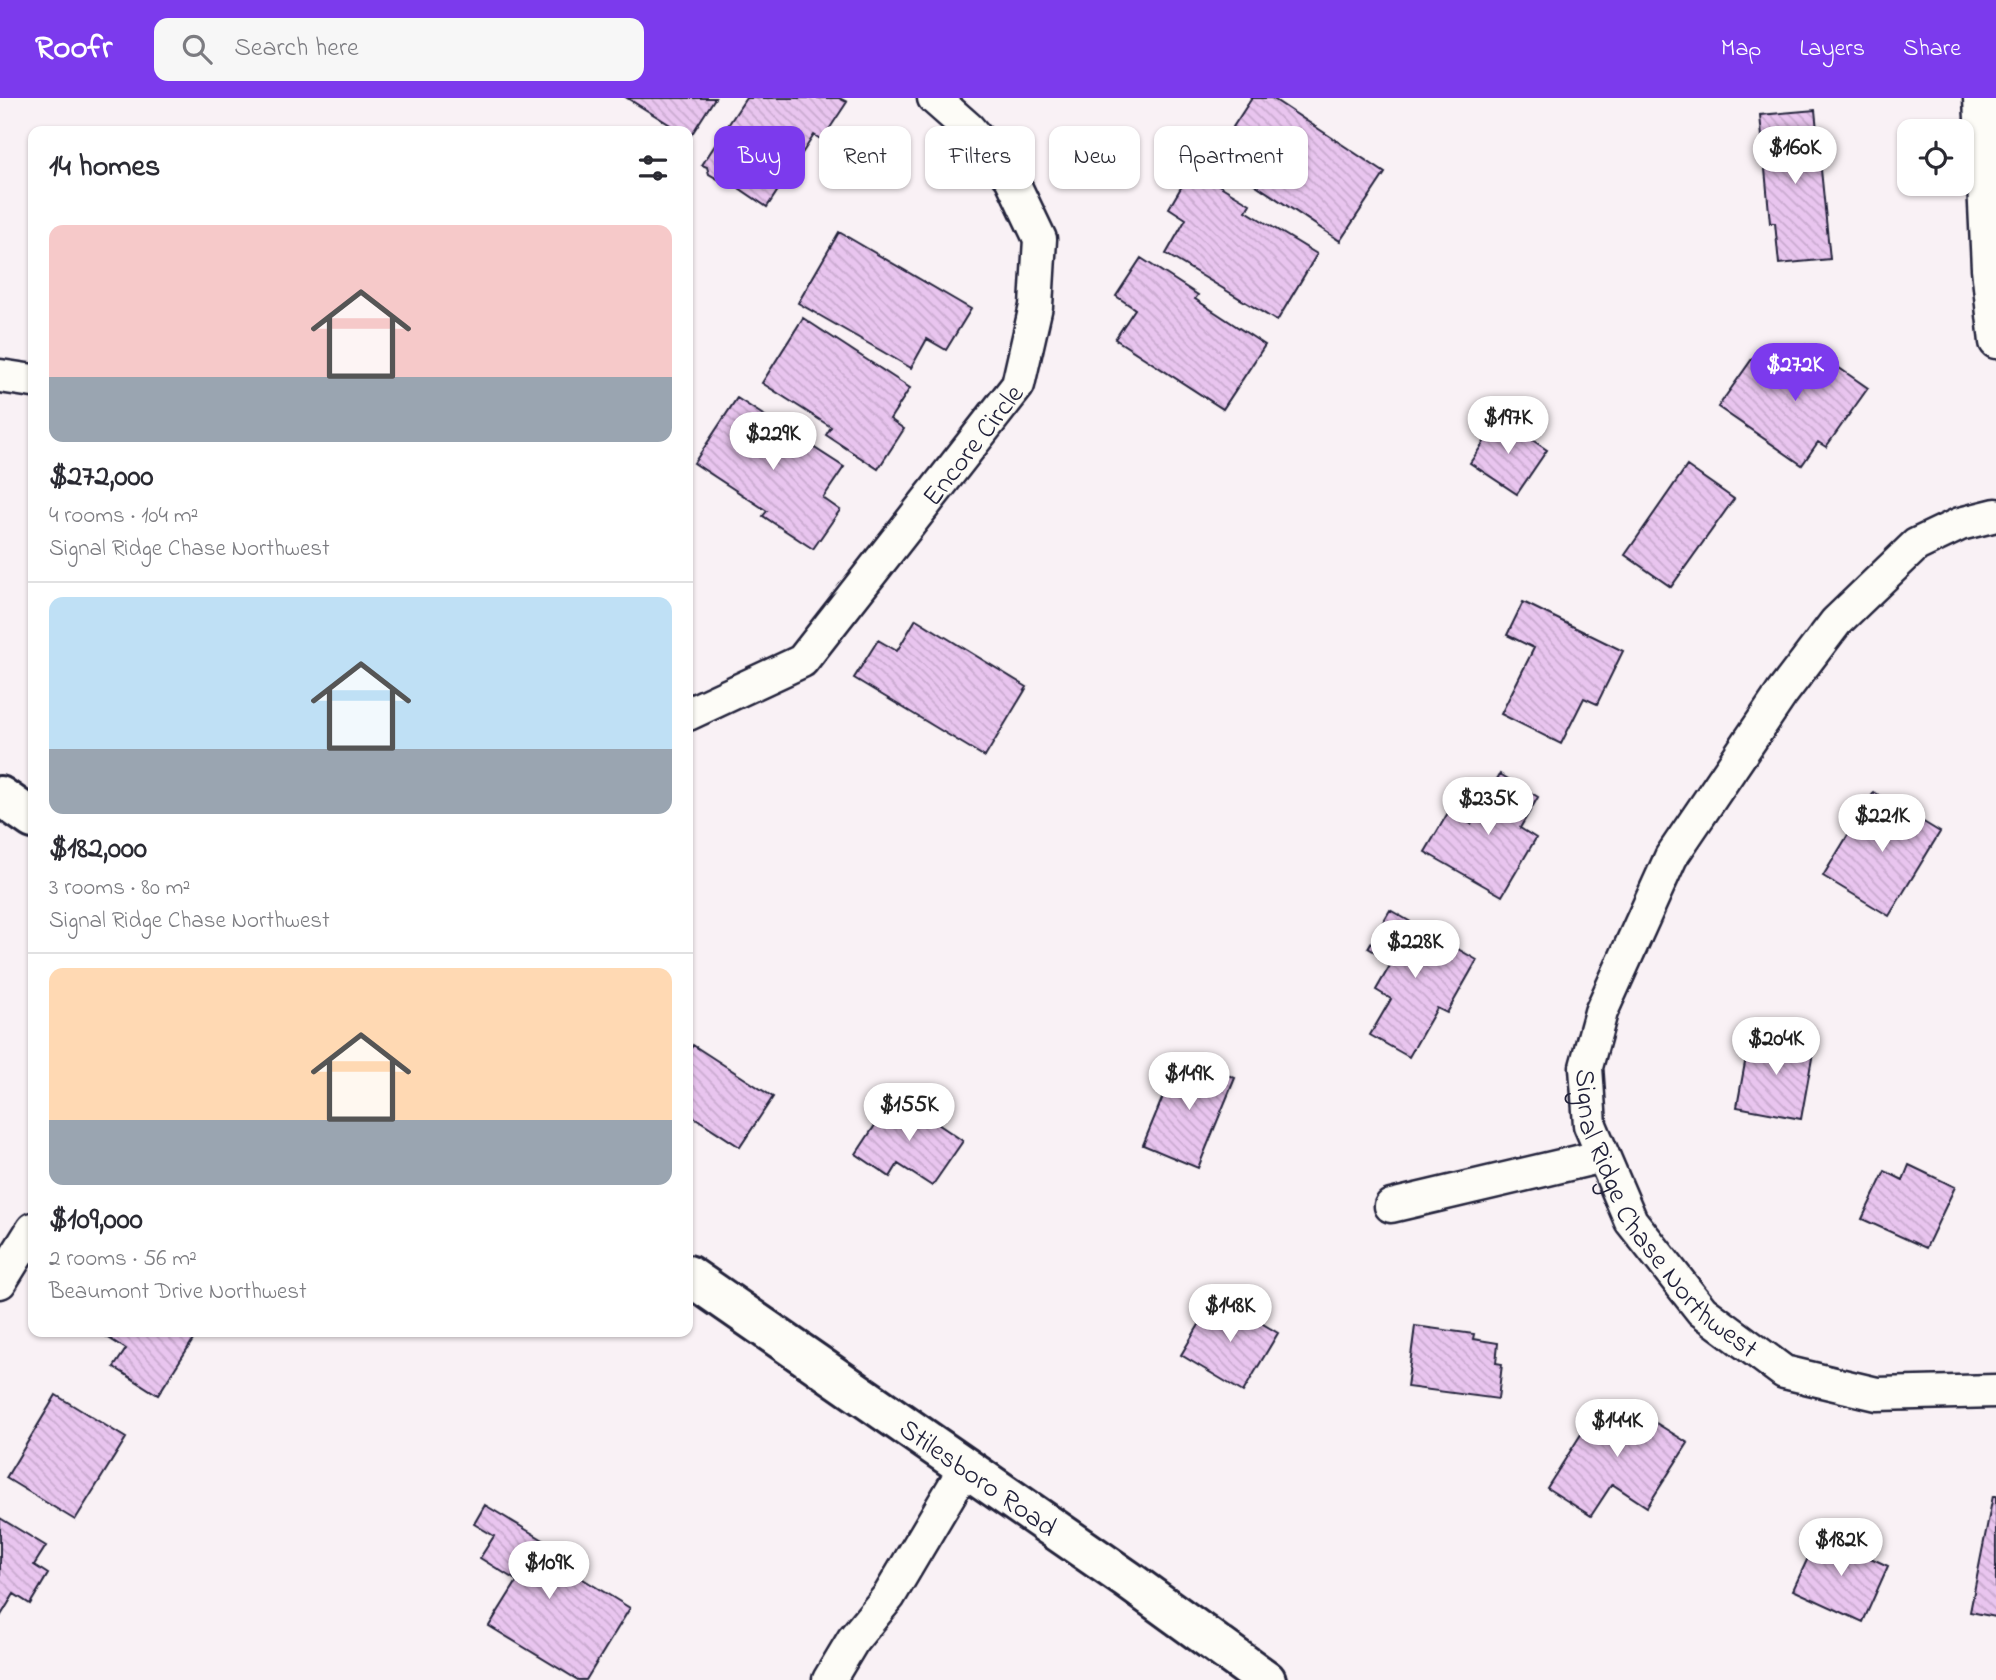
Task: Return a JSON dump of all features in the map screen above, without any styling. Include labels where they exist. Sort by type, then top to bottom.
[{"type":"main road","points":[[0,796],[28,816]]},
{"type":"main road","name":"Stilesboro Road","points":[[693,1278],[1128,1580],[1266,1680]]},
{"type":"street","name":"Encore Circle","points":[[693,712],[802,661],[1018,385],[1036,306],[1040,239],[1011,178],[968,128],[934,98]]},
{"type":"street","points":[[1980,98],[1989,268],[1996,342]]},
{"type":"street","points":[[0,376],[28,380]]},
{"type":"street","name":"Signal Ridge Chase Northwest","points":[[1996,515],[1960,524],[1916,545],[1836,622],[1782,693],[1671,857],[1601,1012],[1586,1067],[1590,1125],[1631,1222],[1702,1311],[1784,1372],[1877,1394],[1996,1391]]},
{"type":"street","points":[[1391,1206],[1603,1156]]},
{"type":"street","points":[[0,1282],[28,1237]]},
{"type":"street","points":[[829,1680],[853,1640],[889,1596],[965,1468]]},
{"type":"building","points":[[627,98],[715,98],[693,132],[693,126],[672,126]]},
{"type":"building","points":[[746,98],[839,98],[847,102],[831,126],[819,126],[819,138],[814,135],[805,149],[805,126],[728,126]]},
{"type":"building","points":[[1252,98],[1272,98],[1385,173],[1340,241],[1262,189],[1308,189],[1308,126],[1234,126]]},
{"type":"building","points":[[1815,110],[1830,259],[1779,264],[1775,223],[1770,223],[1760,115]]},
{"type":"building","points":[[714,147],[714,177],[709,174],[707,167],[702,165]]},
{"type":"building","points":[[740,189],[779,189],[767,207]]},
{"type":"building","points":[[1180,189],[1225,189],[1250,204],[1246,211],[1317,254],[1277,321],[1166,254],[1186,219],[1169,208]]},
{"type":"building","points":[[839,232],[971,309],[946,350],[927,339],[911,368],[798,303]]},
{"type":"building","points":[[1141,258],[1198,295],[1195,299],[1265,345],[1223,409],[1115,339],[1135,309],[1116,296]]},
{"type":"building","points":[[803,318],[910,388],[890,419],[904,429],[878,469],[826,435],[831,427],[762,383]]},
{"type":"building","points":[[1806,345],[1868,388],[1826,447],[1818,442],[1802,465],[1718,407],[1752,359],[1781,380]]},
{"type":"building","points":[[737,398],[844,467],[823,498],[840,510],[813,549],[763,516],[767,511],[694,463]]},
{"type":"building","points":[[1500,418],[1547,450],[1517,494],[1470,463]]},
{"type":"building","points":[[1687,466],[1734,499],[1671,587],[1625,555]]},
{"type":"building","points":[[1523,602],[1623,651],[1597,704],[1584,698],[1561,744],[1501,714],[1534,648],[1507,635]]},
{"type":"building","points":[[916,619],[1027,687],[985,757],[854,678],[878,640],[897,651]]},
{"type":"building","points":[[1500,774],[1538,797],[1520,828],[1536,838],[1502,896],[1425,852],[1449,811],[1471,824]]},
{"type":"building","points":[[1874,792],[1940,832],[1889,916],[1823,876]]},
{"type":"building","points":[[1390,910],[1477,960],[1447,1013],[1437,1008],[1409,1057],[1370,1035],[1391,999],[1376,990],[1392,962],[1368,948]]},
{"type":"building","points":[[1750,1035],[1814,1047],[1801,1119],[1737,1107]]},
{"type":"building","points":[[693,1045],[773,1097],[740,1147],[693,1116]]},
{"type":"building","points":[[1180,1055],[1235,1078],[1198,1168],[1143,1145]]},
{"type":"building","points":[[895,1095],[963,1141],[932,1186],[898,1164],[890,1177],[856,1154]]},
{"type":"building","points":[[1909,1165],[1955,1187],[1926,1248],[1862,1219],[1885,1171],[1903,1180]]},
{"type":"building","points":[[1216,1296],[1278,1333],[1243,1392],[1181,1355]]},
{"type":"building","points":[[1415,1326],[1474,1334],[1473,1339],[1498,1343],[1496,1363],[1502,1364],[1498,1399],[1407,1387]]},
{"type":"building","points":[[107,1337],[195,1337],[158,1395],[114,1367],[126,1349]]},
{"type":"building","points":[[56,1395],[126,1438],[75,1520],[6,1478]]},
{"type":"building","points":[[1602,1401],[1622,1413],[1627,1405],[1688,1443],[1647,1507],[1612,1484],[1591,1516],[1547,1488]]},
{"type":"building","points":[[1993,1496],[1996,1496],[1996,1617],[1970,1612]]},
{"type":"building","points":[[485,1505],[545,1541],[539,1552],[630,1608],[586,1680],[578,1680],[489,1626],[517,1581],[480,1558],[494,1536],[474,1524]]},
{"type":"building","points":[[0,1518],[46,1546],[34,1565],[48,1574],[30,1604],[14,1594],[0,1617]]},
{"type":"building","points":[[1819,1534],[1888,1566],[1863,1622],[1793,1590]]}]
